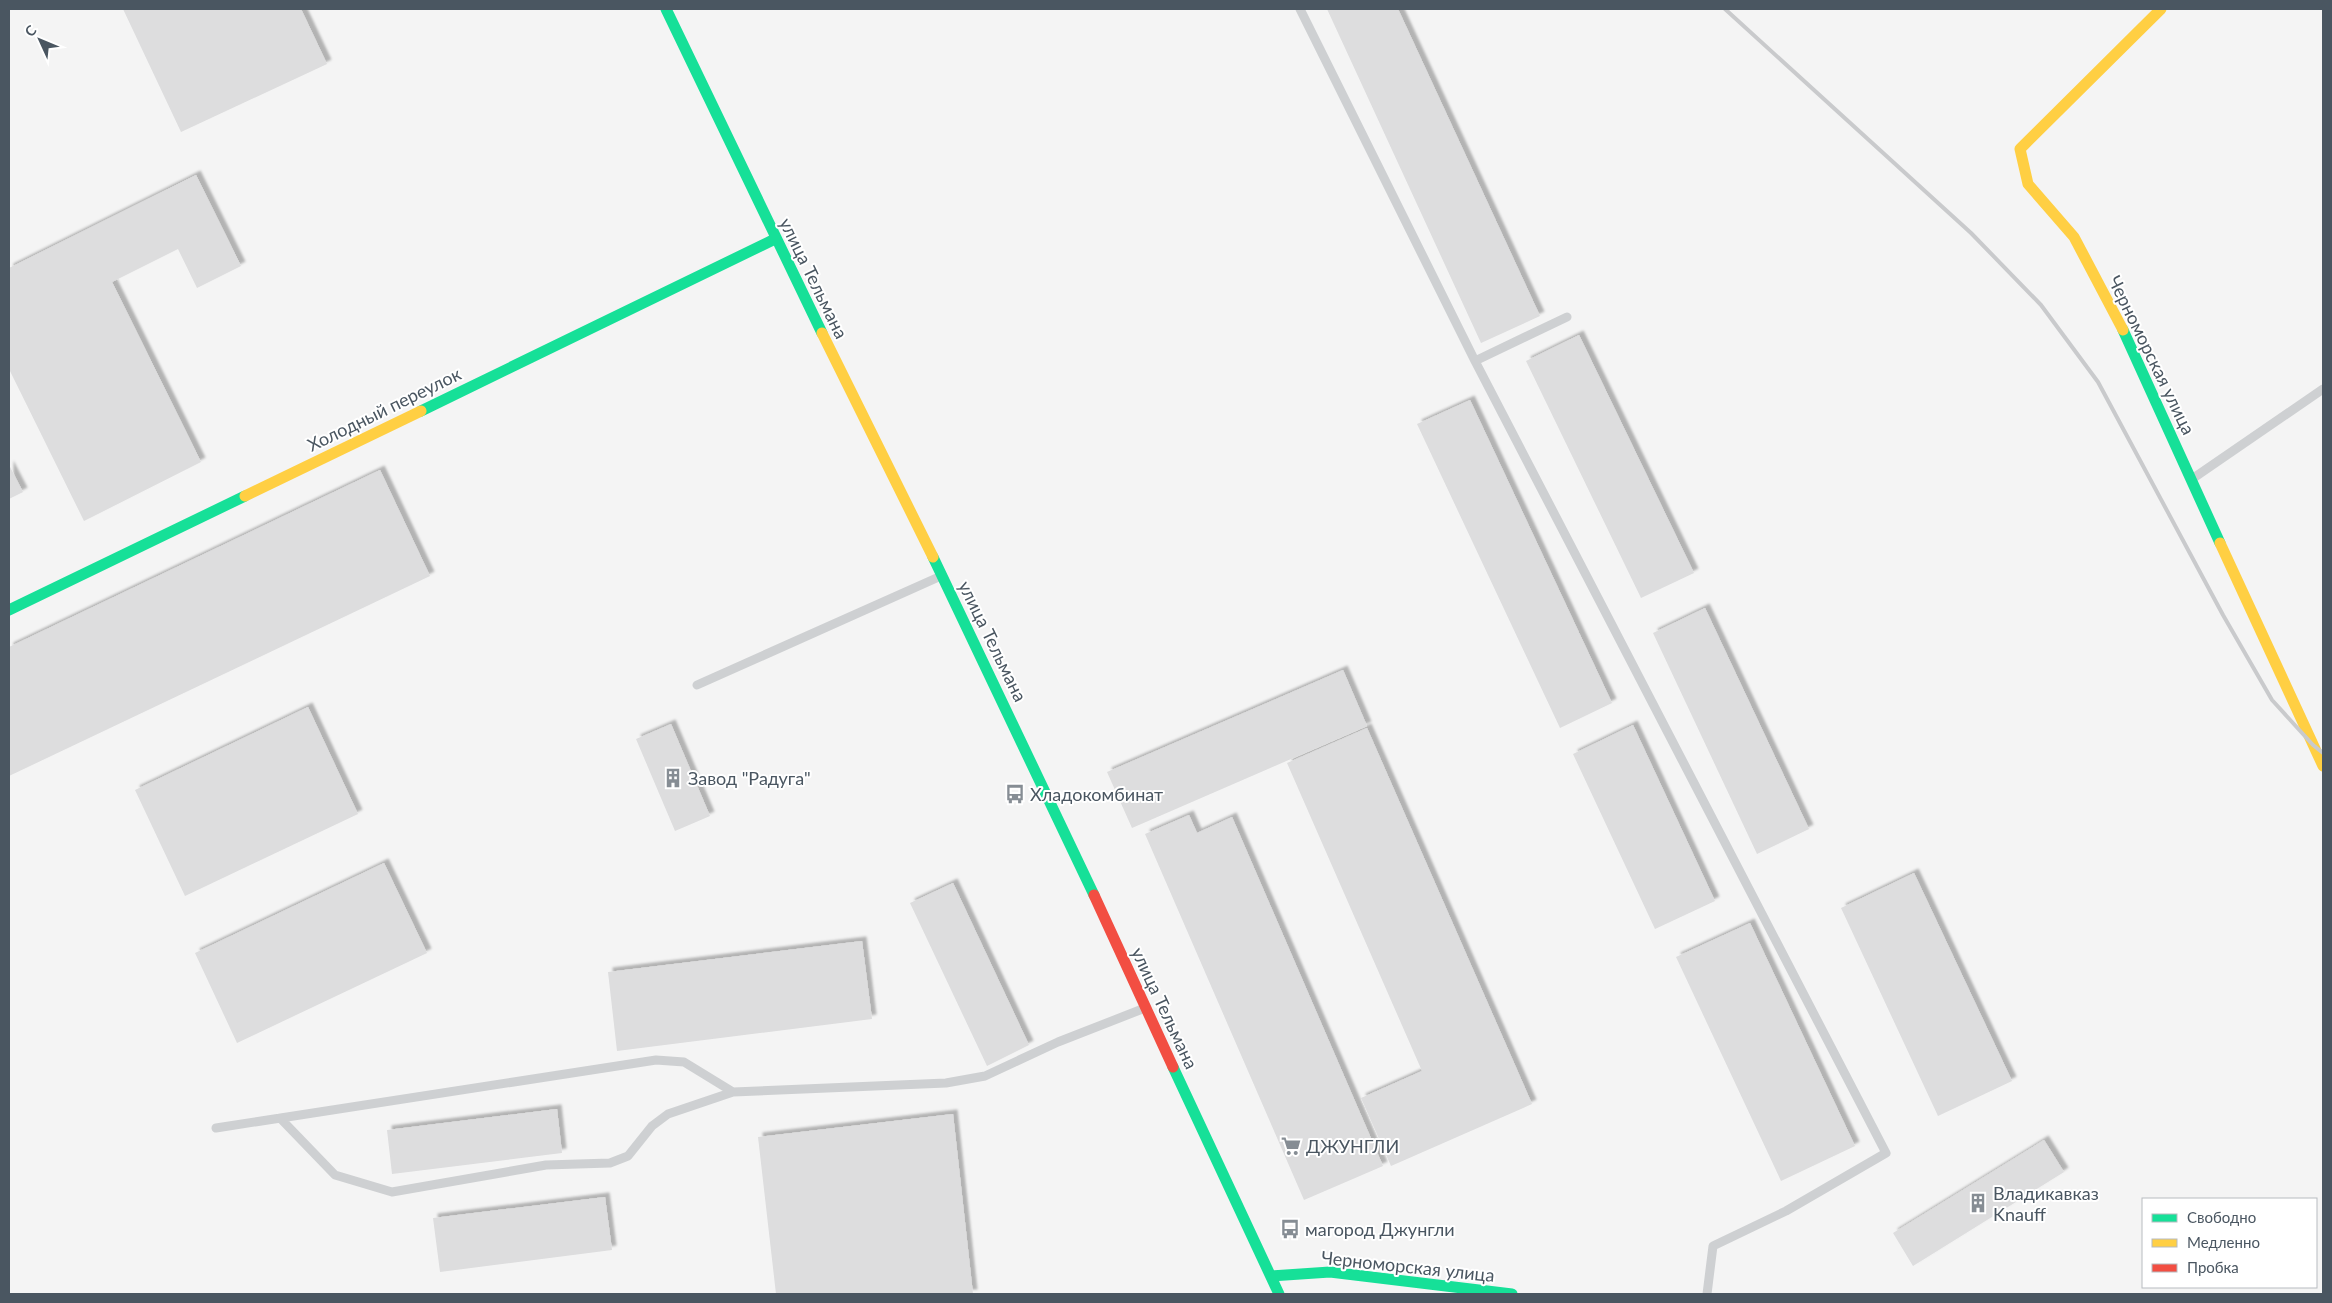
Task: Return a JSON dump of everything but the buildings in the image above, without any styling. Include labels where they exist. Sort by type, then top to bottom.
[{"type":"street","name":"улица Тельмана","points":[[666,9],[775,238],[942,575],[1278,1294]]},
{"type":"street","name":"Черноморская улица","points":[[2162,9],[2020,149],[2028,184],[2074,237],[2110,303],[2323,766]]},
{"type":"street","name":"Холодный переулок","points":[[9,610],[775,238]]},
{"type":"street","name":"Черноморская улица","points":[[1271,1276],[1330,1272],[1512,1294]]},
{"type":"lane","points":[[1300,9],[1475,362],[1886,1153],[1786,1211],[1713,1246],[1707,1294]]},
{"type":"lane","points":[[1475,362],[1568,317]]},
{"type":"lane","points":[[2192,479],[2323,389]]},
{"type":"lane","points":[[697,685],[942,575]]},
{"type":"lane","points":[[280,1118],[335,1174],[392,1192],[546,1165],[610,1163],[628,1156],[652,1126],[668,1114],[733,1092],[946,1083],[985,1076],[1058,1042],[1146,1008]]},
{"type":"lane","points":[[216,1128],[656,1060],[684,1062],[733,1092]]},
{"type":"railway","points":[[1725,9],[1971,233],[2041,305],[2098,382],[2223,615],[2272,700],[2313,745],[2323,753]]},
{"type":"traffic: fast","points":[[666,9],[822,333]]},
{"type":"traffic: fast","points":[[421,411],[775,239]]},
{"type":"traffic: fast","points":[[2123,330],[2220,543]]},
{"type":"traffic: fast","points":[[9,610],[245,496]]},
{"type":"traffic: fast","points":[[933,557],[1094,895]]},
{"type":"traffic: fast","points":[[1173,1067],[1279,1294]]},
{"type":"traffic: fast","points":[[1271,1276],[1330,1272],[1512,1294]]},
{"type":"traffic: slow","points":[[2123,330],[2074,237],[2028,184],[2020,149],[2161,9]]},
{"type":"traffic: slow","points":[[822,333],[933,557]]},
{"type":"traffic: slow","points":[[245,496],[421,411]]},
{"type":"traffic: slow","points":[[2220,543],[2323,766]]},
{"type":"traffic: jam","points":[[1094,895],[1173,1067]]},
{"type":"place","name":"Завод \"Радуга\"","points":[[673,778]]},
{"type":"place","name":"Хладокомбинат","points":[[1015,794]]},
{"type":"place","name":"ДЖУНГЛИ","points":[[1291,1146]]},
{"type":"place","name":"Владикавказ Knauff","points":[[1978,1203]]},
{"type":"place","name":"магород Джунгли","points":[[1290,1229]]}]
